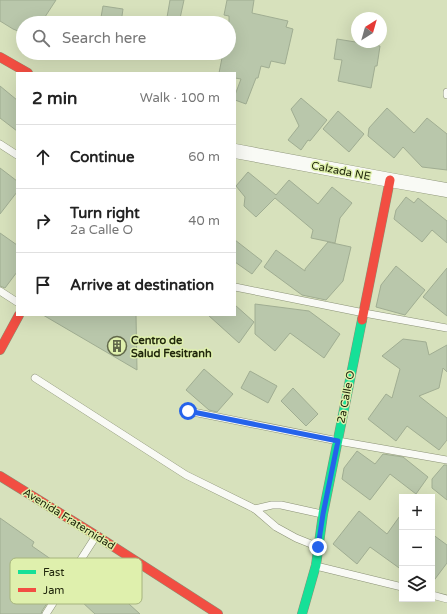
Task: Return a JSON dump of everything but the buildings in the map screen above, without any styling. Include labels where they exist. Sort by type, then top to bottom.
[{"type":"street","points":[[0,57],[26,72]]},
{"type":"street","name":"Calzada NE","points":[[236,151],[447,190]]},
{"type":"street","name":"2a Calle O","points":[[302,614],[316,566],[323,514],[390,180]]},
{"type":"street","points":[[0,350],[18,316]]},
{"type":"street","name":"Avenida Fraternidad","points":[[0,476],[130,558]]},
{"type":"street","name":"Avenida Fraternidad","points":[[142,565],[218,614]]},
{"type":"lane","points":[[0,144],[16,154]]},
{"type":"lane","points":[[236,287],[447,328]]},
{"type":"lane","points":[[0,292],[16,301]]},
{"type":"lane","points":[[35,378],[186,475],[255,509],[276,527],[296,538],[318,547]]},
{"type":"lane","points":[[188,411],[338,441],[447,460]]},
{"type":"lane","points":[[255,509],[272,505],[281,505],[323,514]]},
{"type":"lane","points":[[82,558],[96,536]]},
{"type":"lane","points":[[316,566],[399,586]]},
{"type":"lane","points":[[435,596],[447,599]]},
{"type":"lane","points":[[46,614],[52,604]]},
{"type":"traffic: fast","points":[[302,614],[316,565],[323,514],[362,320]]},
{"type":"traffic: jam","points":[[0,57],[26,72]]},
{"type":"traffic: jam","points":[[362,320],[390,180]]},
{"type":"traffic: jam","points":[[0,350],[18,316]]},
{"type":"traffic: jam","points":[[0,476],[131,558]]},
{"type":"traffic: jam","points":[[142,565],[218,614]]},
{"type":"place","name":"Centro de Salud Fesitranh","points":[[117,346]]},
{"type":"route","points":[[188,411],[338,441],[323,514],[318,547]]}]
